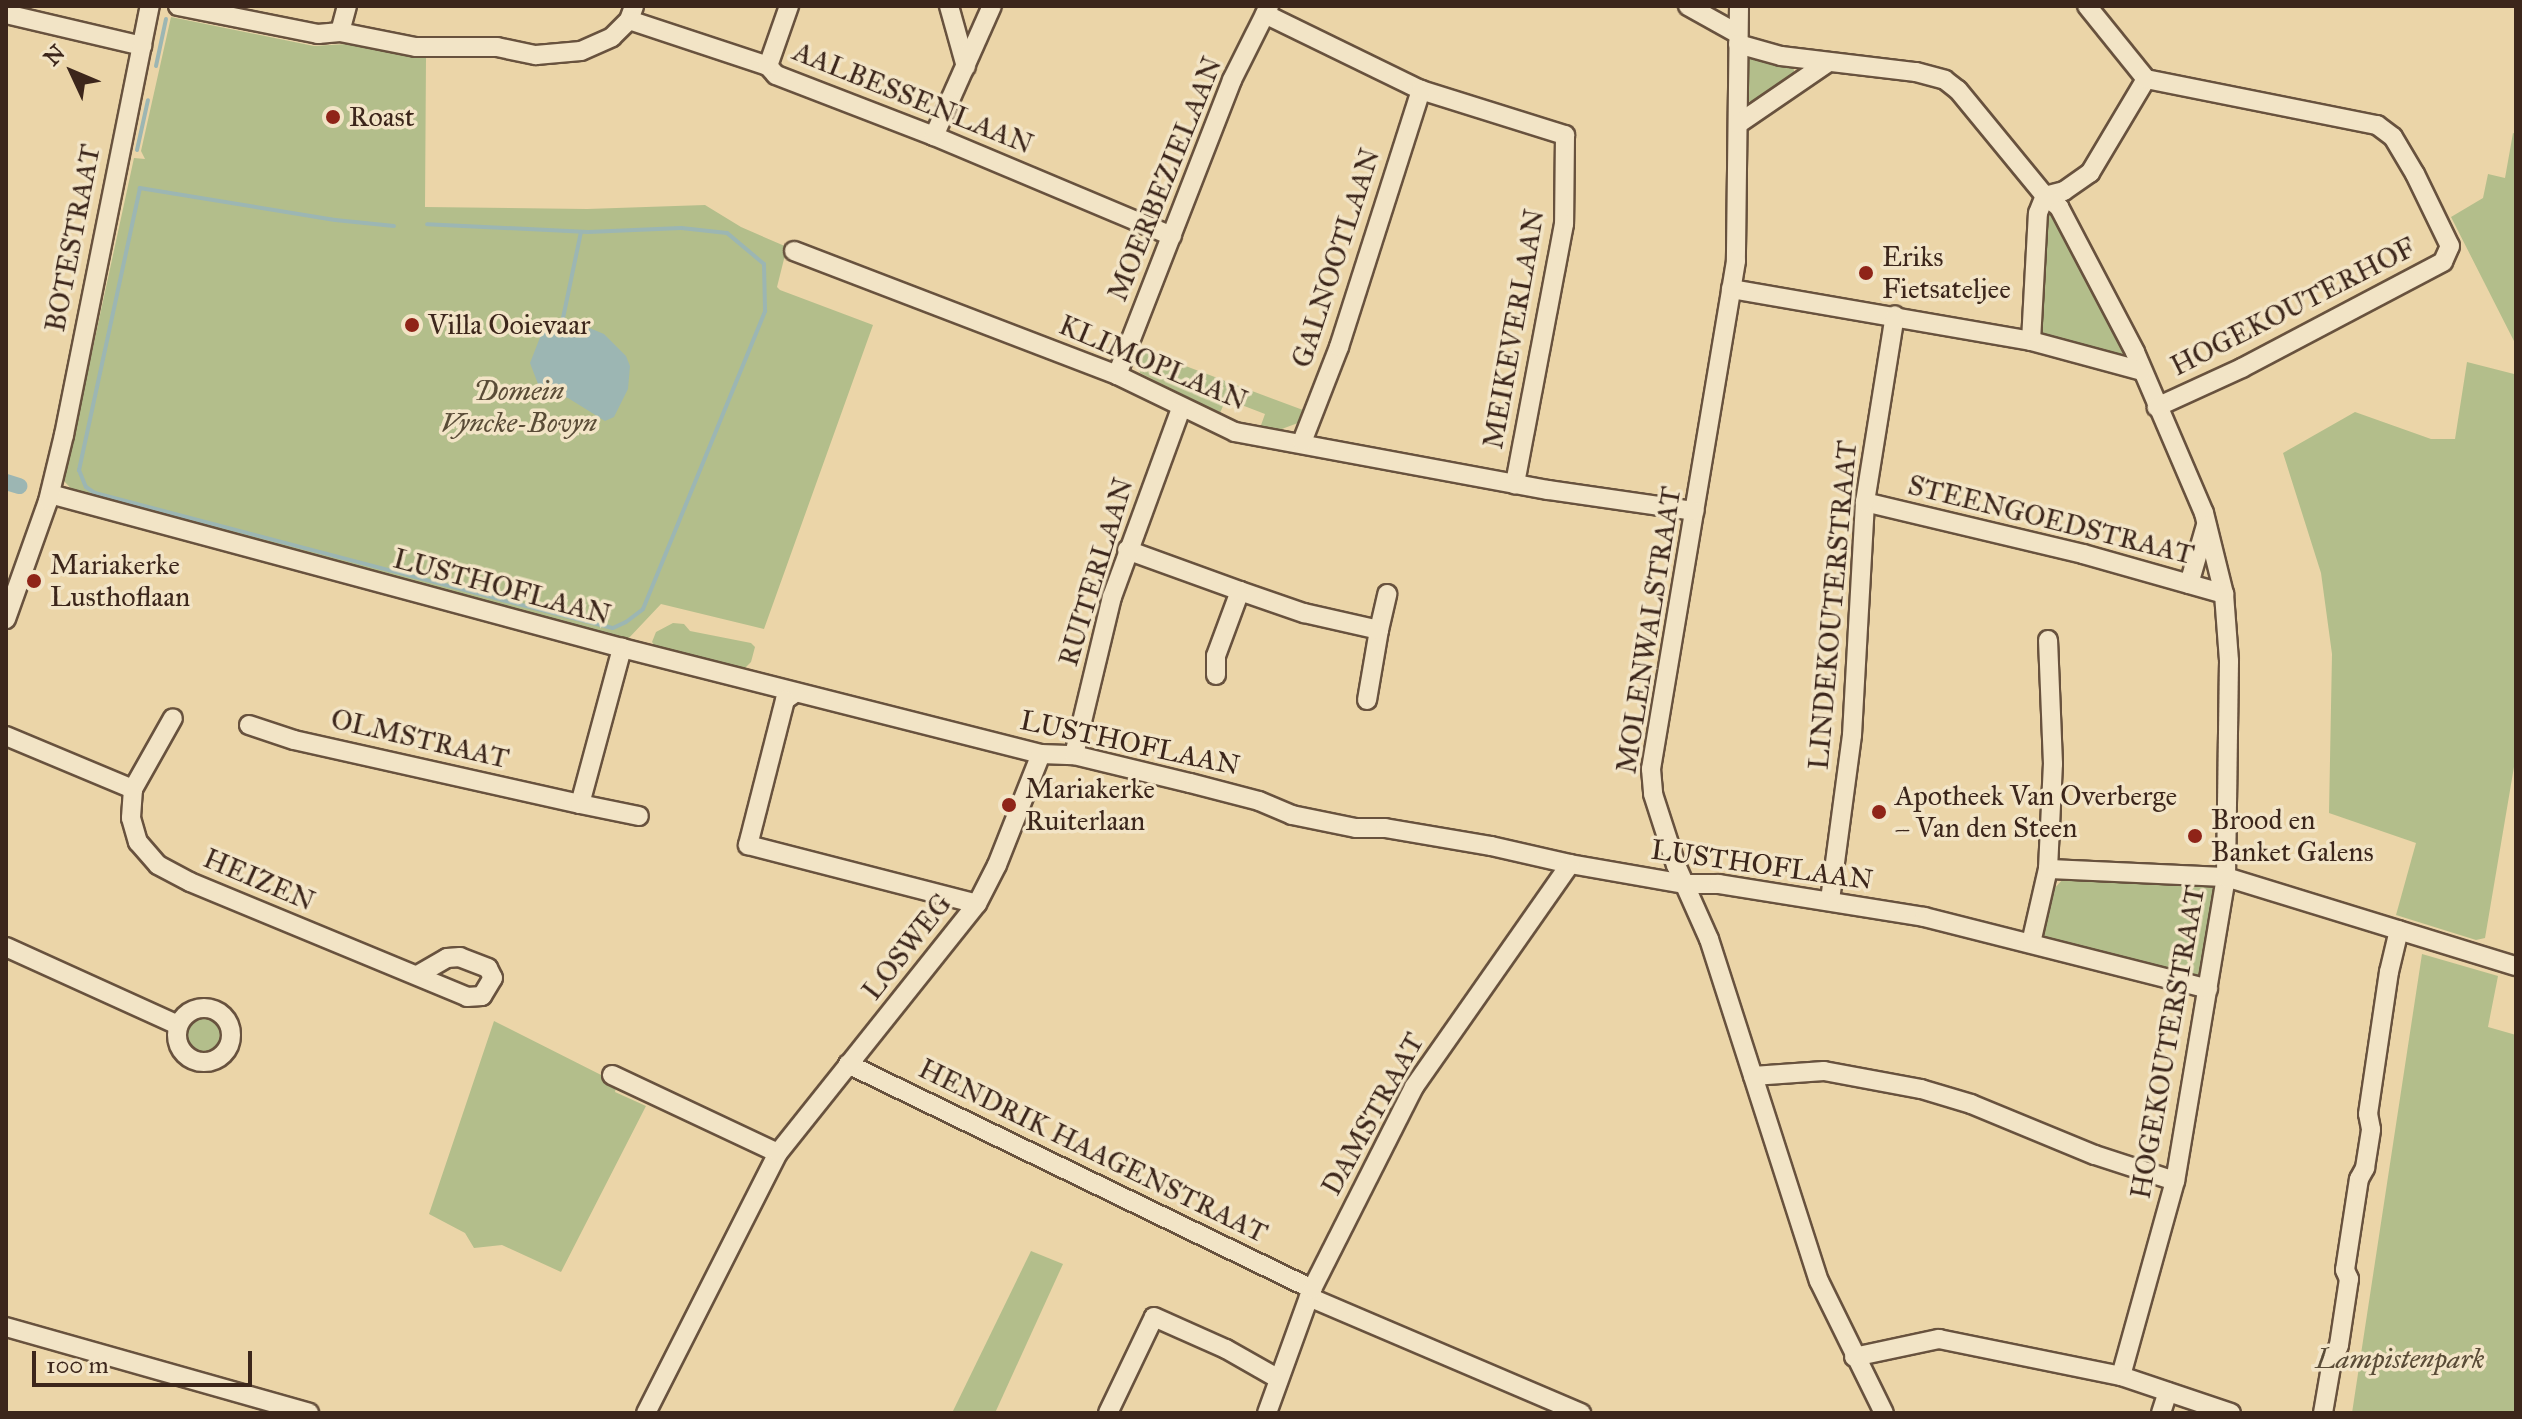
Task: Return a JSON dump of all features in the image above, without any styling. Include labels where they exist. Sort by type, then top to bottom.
[{"type":"street","name":"BOTESTRAAT","points":[[6,619],[50,494],[64,435],[150,6]]},
{"type":"street","points":[[178,6],[318,34],[340,32],[416,47],[497,47],[536,55],[581,51],[612,37],[632,13]]},
{"type":"street","points":[[340,32],[347,6]]},
{"type":"street","points":[[768,66],[789,6]]},
{"type":"street","points":[[949,6],[966,67]]},
{"type":"street","points":[[934,136],[992,6]]},
{"type":"street","name":"HOGEKOUTERSTRAAT","points":[[1688,6],[1738,39],[1781,56],[1916,72],[1948,82],[1970,102],[2045,196],[2059,207],[2142,371],[2207,522],[2224,594],[2229,661],[2226,877],[2175,1181],[2121,1376]]},
{"type":"street","name":"MOLENWALSTRAAT","points":[[1739,6],[1736,261],[1651,769],[1653,794],[1685,884],[1705,927],[1819,1281],[1884,1413]]},
{"type":"street","points":[[2031,341],[2038,213],[2045,196],[2064,191],[2090,173],[2146,79],[2087,6]]},
{"type":"street","points":[[1267,10],[1421,90]]},
{"type":"street","name":"MOERBEZIELAAN","points":[[1117,375],[1232,80],[1267,10]]},
{"type":"street","name":"AALBESSENLAAN","points":[[632,13],[768,66],[776,75],[934,136],[1172,236]]},
{"type":"street","points":[[6,14],[142,46]]},
{"type":"street","points":[[1738,124],[1827,63]]},
{"type":"street","name":"HOGEKOUTERHOF","points":[[2146,79],[2377,125],[2393,137],[2450,246],[2443,262],[2242,368],[2157,407]]},
{"type":"street","name":"MEIKEVERLAAN","points":[[1421,90],[1565,135],[1564,224],[1515,484]]},
{"type":"street","name":"GALNOOTLAAN","points":[[1302,442],[1339,347],[1421,90]]},
{"type":"street","name":"KLIMOPLAAN","points":[[794,251],[1117,375],[1235,432],[1302,442],[1515,484],[1694,511]]},
{"type":"street","points":[[1731,289],[2031,341],[2142,371]]},
{"type":"street","name":"LINDEKOUTERSTRAAT","points":[[1830,900],[1852,735],[1865,502],[1895,315]]},
{"type":"street","name":"RUITERLAAN","points":[[1074,755],[1112,597],[1181,408]]},
{"type":"street","name":"LUSTHOFLAAN","points":[[50,494],[795,693],[1041,754],[1074,755],[1259,801],[1305,817],[1491,846],[1570,864],[1685,884],[1719,884],[1830,900],[2031,943],[2208,989]]},
{"type":"street","name":"STEENGOEDSTRAAT","points":[[1865,502],[2083,554],[2224,594]]},
{"type":"street","points":[[2189,584],[2207,522]]},
{"type":"street","points":[[1127,550],[1304,613],[1379,630]]},
{"type":"street","points":[[1216,675],[1216,656],[1240,591]]},
{"type":"street","points":[[1367,700],[1387,594]]},
{"type":"street","points":[[2031,943],[2048,869],[2053,764],[2048,640]]},
{"type":"street","points":[[580,804],[622,648]]},
{"type":"street","points":[[795,693],[785,700],[748,845],[977,904]]},
{"type":"street","points":[[6,736],[133,789],[173,718]]},
{"type":"street","name":"OLMSTRAAT","points":[[249,725],[294,740],[639,816]]},
{"type":"street","name":"LOSWEG","points":[[646,1413],[778,1153],[977,904],[997,865],[1041,754]]},
{"type":"street","name":"HEIZEN","points":[[133,789],[131,818],[138,842],[158,865],[190,882],[418,975]]},
{"type":"street","name":"DAMSTRAAT","points":[[1267,1413],[1310,1293],[1414,1087],[1570,864]]},
{"type":"street","points":[[2048,869],[2226,877],[2516,966]]},
{"type":"street","points":[[2323,1413],[2332,1361],[2339,1345],[2349,1279],[2345,1270],[2347,1255],[2371,1129],[2368,1114],[2370,1098],[2389,972],[2399,930]]},
{"type":"street","points":[[6,947],[176,1024]]},
{"type":"street","name":"HENDRIK HAAGENSTRAAT","points":[[848,1064],[1310,1293],[1581,1413]]},
{"type":"street","points":[[1753,1076],[1824,1071],[1921,1089],[1971,1104],[2095,1155],[2175,1181]]},
{"type":"street","points":[[612,1075],[778,1153]]},
{"type":"street","points":[[1108,1413],[1154,1317],[1226,1349],[1277,1378]]},
{"type":"street","points":[[6,1327],[309,1413]]},
{"type":"street","points":[[1854,1357],[1939,1339],[2121,1376],[2231,1413]]},
{"type":"street","points":[[2161,1413],[2168,1392]]},
{"type":"green space","name":"Domein Vyncke-Bovyn","points":[[171,17],[314,46],[346,44],[426,58],[425,207],[587,209],[705,205],[741,227],[787,247],[777,287],[780,290],[873,325],[764,629],[661,604],[627,640],[77,495],[64,481],[134,158],[145,159],[141,151]]},
{"type":"green space","points":[[1749,53],[1793,66],[1795,75],[1753,103],[1745,99]]},
{"type":"green space","points":[[2513,133],[2516,134],[2516,345],[2451,217],[2483,198],[2488,174],[2505,178]]},
{"type":"green space","points":[[2051,207],[2128,357],[2044,337],[2041,333],[2047,216]]},
{"type":"green space","points":[[1143,350],[1303,410],[1298,423],[1279,430],[1260,428],[1265,414],[1226,399],[1220,413],[1140,373],[1138,362]]},
{"type":"green space","points":[[2467,362],[2514,374],[2516,367],[2516,755],[2485,938],[2476,940],[2396,915],[2416,843],[2329,813],[2332,654],[2321,573],[2283,453],[2355,412],[2431,439],[2455,439]]},
{"type":"green space","points":[[673,623],[684,624],[690,631],[751,643],[755,647],[751,662],[743,670],[655,646],[652,642],[656,632]]},
{"type":"green space","points":[[2064,878],[2214,887],[2210,926],[2198,975],[2043,939],[2052,891]]},
{"type":"green space","name":"Lampistenpark","points":[[2422,954],[2498,976],[2488,1027],[2516,1035],[2516,1413],[2352,1413]]},
{"type":"green space","points":[[205,1017],[218,1022],[223,1035],[218,1048],[205,1053],[192,1048],[187,1035],[192,1022]]},
{"type":"green space","points":[[494,1021],[617,1083],[615,1092],[646,1106],[561,1272],[502,1245],[474,1248],[465,1233],[429,1214]]},
{"type":"green space","points":[[1031,1251],[1063,1264],[995,1413],[952,1413]]},
{"type":"water","points":[[555,318],[575,322],[604,334],[626,356],[630,366],[628,389],[614,417],[605,421],[568,398],[543,390],[538,384],[530,363],[546,322]]},
{"type":"waterway","points":[[156,66],[166,19]]},
{"type":"waterway","points":[[137,150],[148,100]]},
{"type":"waterway","points":[[394,226],[335,220],[140,188],[79,470],[86,487],[95,493],[613,628],[626,622],[643,609],[765,311],[764,264],[727,233],[681,228],[588,232],[427,224]]},
{"type":"waterway","points":[[563,318],[581,232]]},
{"type":"waterway","points":[[6,482],[19,486]]},
{"type":"place","name":"Roast","points":[[333,117]]},
{"type":"place","name":"Eriks Fietsateljee","points":[[1866,273]]},
{"type":"place","name":"Villa Ooievaar","points":[[412,325]]},
{"type":"place","name":"Mariakerke Lusthoflaan","points":[[34,581]]},
{"type":"place","name":"Mariakerke Ruiterlaan","points":[[1009,805]]},
{"type":"place","name":"Apotheek Van Overberge – Van den Steen","points":[[1879,812]]},
{"type":"place","name":"Brood en Banket Galens","points":[[2195,836]]}]
